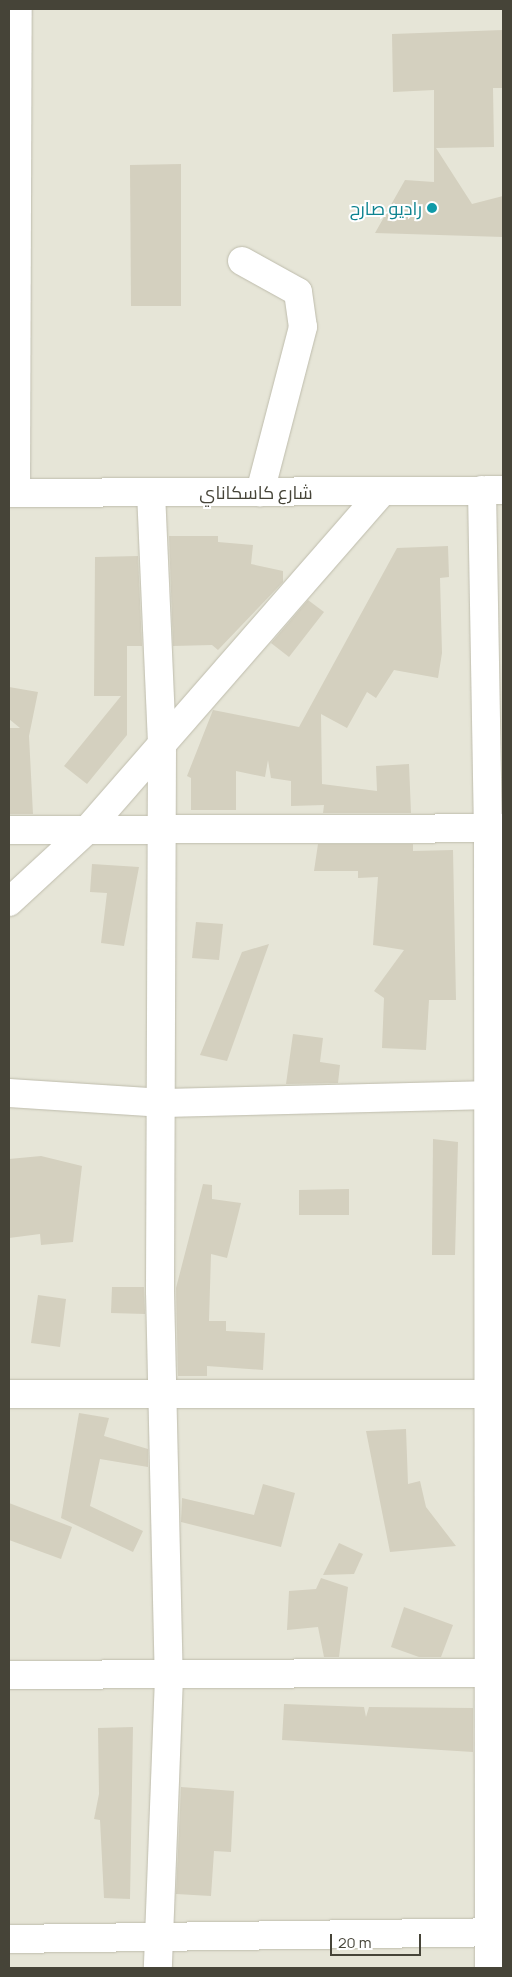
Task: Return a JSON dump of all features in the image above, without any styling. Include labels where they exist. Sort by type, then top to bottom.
[{"type":"street","points":[[12,493],[18,9]]},
{"type":"street","points":[[242,261],[298,292],[303,327],[260,492]]},
{"type":"street","points":[[489,1968],[496,1932],[497,1672],[495,1394],[496,828],[493,490]]},
{"type":"street","name":"شارع كاسكاناي","points":[[12,493],[493,490]]},
{"type":"street","points":[[151,492],[162,745],[160,826],[164,1103],[160,1291],[165,1395],[170,1677],[158,1968]]},
{"type":"street","points":[[9,902],[88,829],[382,492]]},
{"type":"street","points":[[9,830],[160,826],[496,828]]},
{"type":"street","points":[[9,1093],[164,1103],[495,1095]]},
{"type":"street","points":[[9,1394],[495,1394]]},
{"type":"street","points":[[9,1675],[170,1677],[497,1672]]},
{"type":"street","points":[[9,1939],[158,1940],[496,1932]]},
{"type":"shaded area","points":[[9,9],[503,9],[503,1968],[9,1968]]},
{"type":"building","points":[[503,30],[503,88],[493,88],[494,147],[436,148],[472,204],[503,196],[503,237],[375,233],[405,180],[434,182],[434,90],[393,92],[392,34]]},
{"type":"building","points":[[181,164],[181,306],[131,306],[130,165]]},
{"type":"building","points":[[169,536],[218,536],[218,542],[253,545],[251,564],[283,571],[283,582],[218,650],[212,645],[173,646]]},
{"type":"building","points":[[448,546],[449,577],[440,578],[442,653],[438,678],[394,670],[376,698],[367,692],[347,728],[321,714],[322,784],[377,791],[376,766],[409,764],[411,813],[323,813],[324,805],[291,806],[291,781],[271,778],[268,760],[265,777],[236,771],[236,810],[191,810],[191,778],[187,776],[213,710],[299,727],[397,548]]},
{"type":"building","points":[[138,556],[142,646],[127,646],[127,735],[87,784],[64,766],[121,696],[94,696],[95,557]]},
{"type":"building","points":[[308,600],[324,612],[289,657],[271,643]]},
{"type":"building","points":[[9,687],[38,692],[29,736],[33,814],[9,814],[9,728],[20,728],[9,719]]},
{"type":"building","points":[[318,844],[413,844],[413,851],[453,850],[456,1000],[429,1000],[426,1050],[382,1048],[384,998],[374,991],[404,950],[373,945],[378,877],[358,878],[358,871],[314,871]]},
{"type":"building","points":[[92,864],[139,867],[124,946],[101,943],[107,893],[90,892]]},
{"type":"building","points":[[196,922],[223,924],[219,960],[192,958]]},
{"type":"building","points":[[269,944],[227,1061],[200,1055],[242,952]]},
{"type":"building","points":[[293,1034],[323,1038],[320,1062],[340,1065],[338,1083],[286,1084]]},
{"type":"building","points":[[433,1139],[458,1142],[455,1255],[432,1255]]},
{"type":"building","points":[[41,1156],[82,1166],[73,1242],[41,1245],[40,1234],[9,1238],[9,1159]]},
{"type":"building","points":[[203,1184],[212,1185],[212,1199],[241,1203],[227,1258],[211,1254],[209,1321],[226,1321],[226,1331],[265,1333],[263,1370],[207,1366],[207,1376],[178,1376],[176,1288]]},
{"type":"building","points":[[349,1189],[349,1215],[299,1215],[299,1190]]},
{"type":"building","points":[[112,1287],[144,1287],[145,1314],[111,1313]]},
{"type":"building","points":[[38,1295],[66,1299],[60,1347],[31,1343]]},
{"type":"building","points":[[79,1413],[109,1418],[104,1436],[148,1449],[148,1467],[100,1459],[90,1506],[143,1531],[133,1552],[61,1518]]},
{"type":"building","points":[[406,1429],[408,1484],[420,1481],[426,1507],[456,1546],[390,1552],[366,1431]]},
{"type":"building","points":[[263,1484],[295,1493],[281,1547],[181,1522],[182,1498],[254,1515]]},
{"type":"building","points":[[9,1503],[72,1527],[61,1559],[9,1540]]},
{"type":"building","points":[[339,1543],[363,1554],[354,1574],[323,1575]]},
{"type":"building","points":[[321,1578],[348,1587],[339,1657],[324,1657],[318,1627],[287,1630],[289,1591],[316,1589]]},
{"type":"building","points":[[404,1607],[453,1625],[441,1657],[419,1657],[391,1647]]},
{"type":"building","points":[[284,1704],[364,1707],[366,1717],[369,1707],[473,1708],[473,1752],[282,1740]]},
{"type":"building","points":[[133,1727],[130,1899],[104,1898],[100,1820],[94,1819],[99,1794],[98,1728]]},
{"type":"building","points":[[181,1787],[234,1791],[231,1852],[214,1851],[211,1896],[176,1894]]},
{"type":"place","name":"راديو صارح","points":[[432,208]]}]
